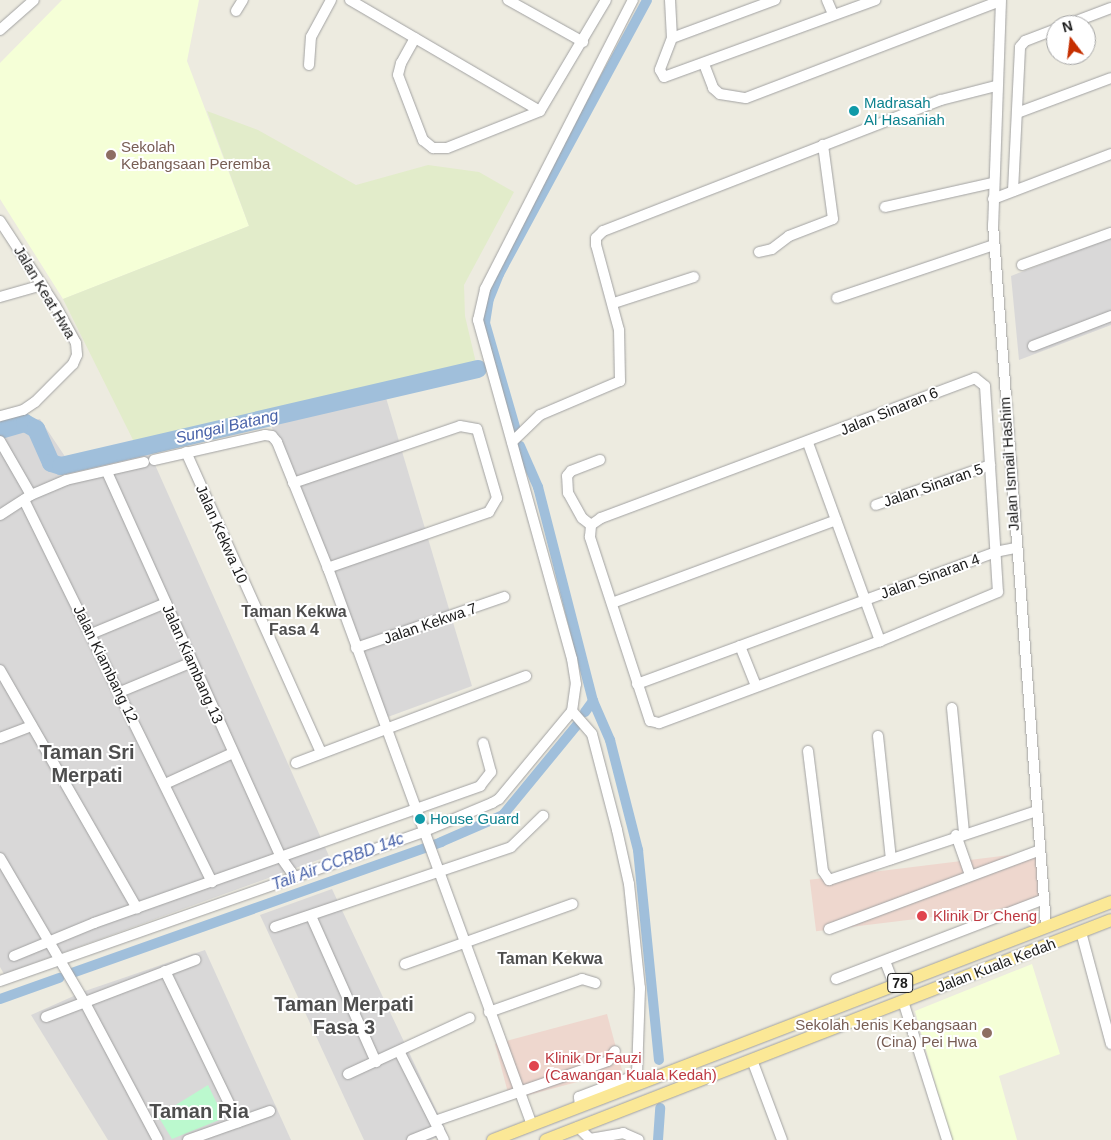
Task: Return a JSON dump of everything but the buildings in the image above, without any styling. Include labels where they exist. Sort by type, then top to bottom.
[{"type":"main road","name":"Jalan Kuala Kedah","points":[[493,1140],[1111,902]]},
{"type":"main road","name":"Jalan Kuala Kedah","points":[[546,1140],[1111,920]]},
{"type":"street","points":[[0,30],[34,0]]},
{"type":"street","points":[[236,12],[243,0]]},
{"type":"street","points":[[309,65],[311,36],[331,0]]},
{"type":"street","points":[[350,0],[540,111]]},
{"type":"street","points":[[508,0],[582,42]]},
{"type":"street","points":[[415,38],[401,63],[398,76],[428,146],[447,148],[540,111],[606,0]]},
{"type":"street","points":[[0,981],[294,876],[426,835],[499,799],[572,711],[576,684],[572,659],[512,442],[479,332],[480,306],[485,289],[633,0]]},
{"type":"street","points":[[670,0],[672,38],[660,70],[662,76],[704,64],[833,14],[875,0]]},
{"type":"street","points":[[672,38],[775,0]]},
{"type":"street","points":[[827,0],[833,14]]},
{"type":"street","points":[[704,64],[713,88],[720,94],[746,98],[1000,0]]},
{"type":"street","name":"Jalan Ismail Hashim","points":[[1000,0],[992,183],[994,245],[1015,548],[1046,926]]},
{"type":"street","points":[[1092,15],[1111,8]]},
{"type":"street","points":[[1013,191],[1021,43],[1046,33]]},
{"type":"street","points":[[1017,113],[1111,78]]},
{"type":"street","points":[[512,442],[540,415],[620,381],[621,342],[614,303],[596,245],[596,238],[602,231],[941,100],[996,86]]},
{"type":"street","points":[[759,252],[772,249],[789,236],[833,219],[823,144]]},
{"type":"street","points":[[993,199],[1111,154]]},
{"type":"street","points":[[885,207],[992,183]]},
{"type":"street","name":"Jalan Keat Hwa","points":[[0,221],[42,284],[76,343],[77,354],[73,364],[34,402],[23,410],[0,416]]},
{"type":"street","points":[[1022,265],[1111,233]]},
{"type":"street","points":[[837,298],[994,245]]},
{"type":"street","points":[[614,303],[694,277]]},
{"type":"street","points":[[0,297],[42,284]]},
{"type":"street","points":[[1034,346],[1111,316]]},
{"type":"street","name":"Jalan Sinaran 6","points":[[591,524],[808,443],[970,378],[980,379],[986,386],[990,464]]},
{"type":"street","points":[[293,483],[460,426],[477,429],[497,498],[489,512],[327,568]]},
{"type":"street","points":[[154,460],[272,436],[327,568],[384,728],[416,808],[438,874],[532,1125]]},
{"type":"street","name":"Jalan Kiambang 12","points":[[0,441],[91,634],[212,882]]},
{"type":"street","points":[[808,443],[880,641]]},
{"type":"street","name":"Jalan Kekwa 10","points":[[186,452],[321,752]]},
{"type":"street","points":[[600,460],[571,471],[567,476],[568,493],[582,518],[591,524],[590,537],[646,716],[654,724],[880,641],[998,592],[990,464]]},
{"type":"street","points":[[0,515],[27,498],[66,480],[144,462]]},
{"type":"street","name":"Jalan Sinaran 5","points":[[876,505],[990,464]]},
{"type":"street","name":"Jalan Kiambang 13","points":[[107,472],[280,856],[294,876]]},
{"type":"street","points":[[612,603],[836,520]]},
{"type":"street","name":"Jalan Sinaran 4","points":[[637,684],[995,552],[1015,548]]},
{"type":"street","name":"Jalan Kekwa 7","points":[[356,648],[504,597]]},
{"type":"street","points":[[91,634],[166,603]]},
{"type":"street","points":[[740,646],[756,686]]},
{"type":"street","points":[[120,692],[192,662]]},
{"type":"street","points":[[0,671],[137,908]]},
{"type":"street","points":[[296,763],[384,728],[526,676]]},
{"type":"street","points":[[952,708],[960,834],[970,876]]},
{"type":"street","points":[[572,711],[592,734],[617,830],[629,884],[640,988],[637,1075],[579,1097],[580,1106]]},
{"type":"street","points":[[0,738],[32,726]]},
{"type":"street","points":[[878,736],[891,859]]},
{"type":"street","points":[[14,956],[48,941],[137,908],[480,786],[488,779],[490,767],[483,743]]},
{"type":"street","points":[[808,751],[826,877],[833,880],[960,834],[1036,811]]},
{"type":"street","points":[[165,784],[233,753]]},
{"type":"street","points":[[275,927],[511,848],[543,816]]},
{"type":"street","points":[[829,929],[1040,850]]},
{"type":"street","points":[[0,858],[84,1001],[158,1140]]},
{"type":"street","points":[[836,979],[1044,899]]},
{"type":"street","points":[[405,964],[573,904]]},
{"type":"street","points":[[311,916],[376,1062]]},
{"type":"street","points":[[1081,932],[1111,1044]]},
{"type":"street","points":[[46,1017],[195,960]]},
{"type":"street","points":[[885,961],[894,985]]},
{"type":"street","points":[[165,971],[238,1122]]},
{"type":"street","points":[[489,1012],[582,979],[595,982]]},
{"type":"street","points":[[903,1001],[947,1140]]},
{"type":"street","points":[[348,1074],[400,1052],[428,1035],[470,1018]]},
{"type":"street","points":[[412,1140],[437,1125],[520,1091],[608,1061],[615,1051]]},
{"type":"street","points":[[400,1052],[444,1140]]},
{"type":"street","points":[[752,1060],[782,1140]]},
{"type":"street","points":[[188,1140],[208,1137],[238,1122],[270,1111]]},
{"type":"street","points":[[578,1127],[590,1140],[623,1133],[639,1140]]},
{"type":"shaded area","name":"Sekolah Kebangsaan Peremba","points":[[62,0],[199,0],[187,61],[249,226],[63,299],[0,199],[0,63]]},
{"type":"shaded area","points":[[207,111],[258,130],[356,185],[428,165],[479,172],[514,192],[464,285],[465,316],[476,363],[136,446],[63,299],[249,226]]},
{"type":"shaded area","points":[[1111,238],[1111,325],[1019,360],[1011,276]]},
{"type":"shaded area","name":"Taman Kekwa Fasa 4","points":[[384,391],[472,686],[385,718],[269,420]]},
{"type":"shaded area","points":[[40,419],[74,470],[148,449],[329,856],[4,974],[0,967],[0,422]]},
{"type":"shaded area","points":[[1043,851],[1049,903],[816,931],[810,880]]},
{"type":"shaded area","points":[[332,889],[447,1133],[431,1140],[364,1140],[260,915]]},
{"type":"shaded area","points":[[205,950],[291,1140],[108,1140],[31,1015],[85,991]]},
{"type":"shaded area","name":"Sekolah Jenis Kebangsaan (Cina) Pei Hwa","points":[[1032,964],[1060,1054],[999,1076],[1017,1140],[951,1140],[915,1011]]},
{"type":"shaded area","points":[[607,1014],[622,1070],[510,1100],[495,1044]]},
{"type":"shaded area","points":[[208,1085],[224,1118],[172,1139],[158,1116]]},
{"type":"waterway","points":[[515,427],[485,323],[489,299],[499,274],[647,0]]},
{"type":"waterway","name":"Sungai Batang","points":[[0,430],[25,423],[36,429],[51,463],[61,466],[478,369]]},
{"type":"waterway","points":[[520,446],[538,487],[593,701],[610,740],[638,850],[659,1060]]},
{"type":"waterway","name":"Tali Air CCRBD 14c","points":[[585,712],[593,701]]},
{"type":"waterway","name":"Tali Air CCRBD 14c","points":[[72,973],[441,842],[503,815],[577,725]]},
{"type":"waterway","name":"Tali Air CCRBD 14c","points":[[0,999],[59,978]]},
{"type":"waterway","points":[[658,1140],[660,1108]]},
{"type":"place","name":"Madrasah Al Hasaniah","points":[[854,111]]},
{"type":"place","name":"Sekolah Kebangsaan Peremba","points":[[111,155]]},
{"type":"place","name":"House Guard","points":[[420,819]]},
{"type":"place","name":"Klinik Dr Cheng","points":[[922,916]]},
{"type":"place","name":"Sekolah Jenis Kebangsaan (Cina) Pei Hwa","points":[[987,1033]]},
{"type":"place","name":"Klinik Dr Fauzi (Cawangan Kuala Kedah)","points":[[534,1066]]},
{"type":"district","name":"Taman Kekwa Fasa 4","points":[[294,621]]},
{"type":"district","name":"Taman Sri Merpati","points":[[87,764]]},
{"type":"district","name":"Taman Kekwa","points":[[550,959]]},
{"type":"district","name":"Taman Merpati Fasa 3","points":[[344,1016]]},
{"type":"district","name":"Taman Ria","points":[[199,1111]]}]
